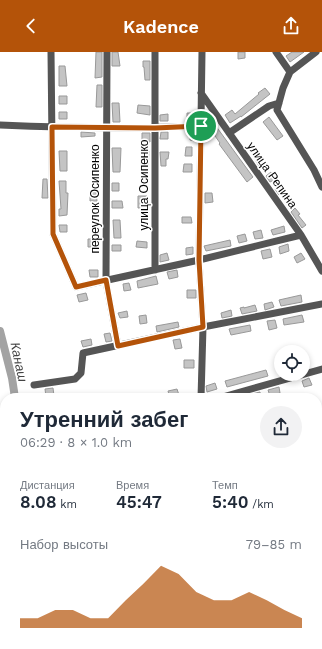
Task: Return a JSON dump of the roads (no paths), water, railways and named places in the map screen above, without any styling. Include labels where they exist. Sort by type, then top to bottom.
[{"type":"street","points":[[51,52],[53,234],[76,287],[199,260],[301,235]]},
{"type":"street","name":"переулок Осипенко","points":[[107,52],[106,280],[118,346]]},
{"type":"street","name":"улица Осипенко","points":[[155,52],[155,270]]},
{"type":"street","points":[[201,393],[203,327],[199,260],[202,52]]},
{"type":"street","points":[[276,52],[290,72]]},
{"type":"street","points":[[316,52],[290,72],[283,88],[278,110],[314,170],[322,187]]},
{"type":"street","name":"улица Репина","points":[[201,93],[301,235],[322,271]]},
{"type":"street","points":[[229,133],[269,106],[279,103]]},
{"type":"street","points":[[0,126],[155,128],[201,126]]},
{"type":"street","points":[[34,385],[75,379],[81,373],[83,353],[203,327],[322,304]]},
{"type":"street","points":[[237,393],[322,369]]},
{"type":"waterway","name":"Канаш","points":[[0,331],[14,393]]}]
